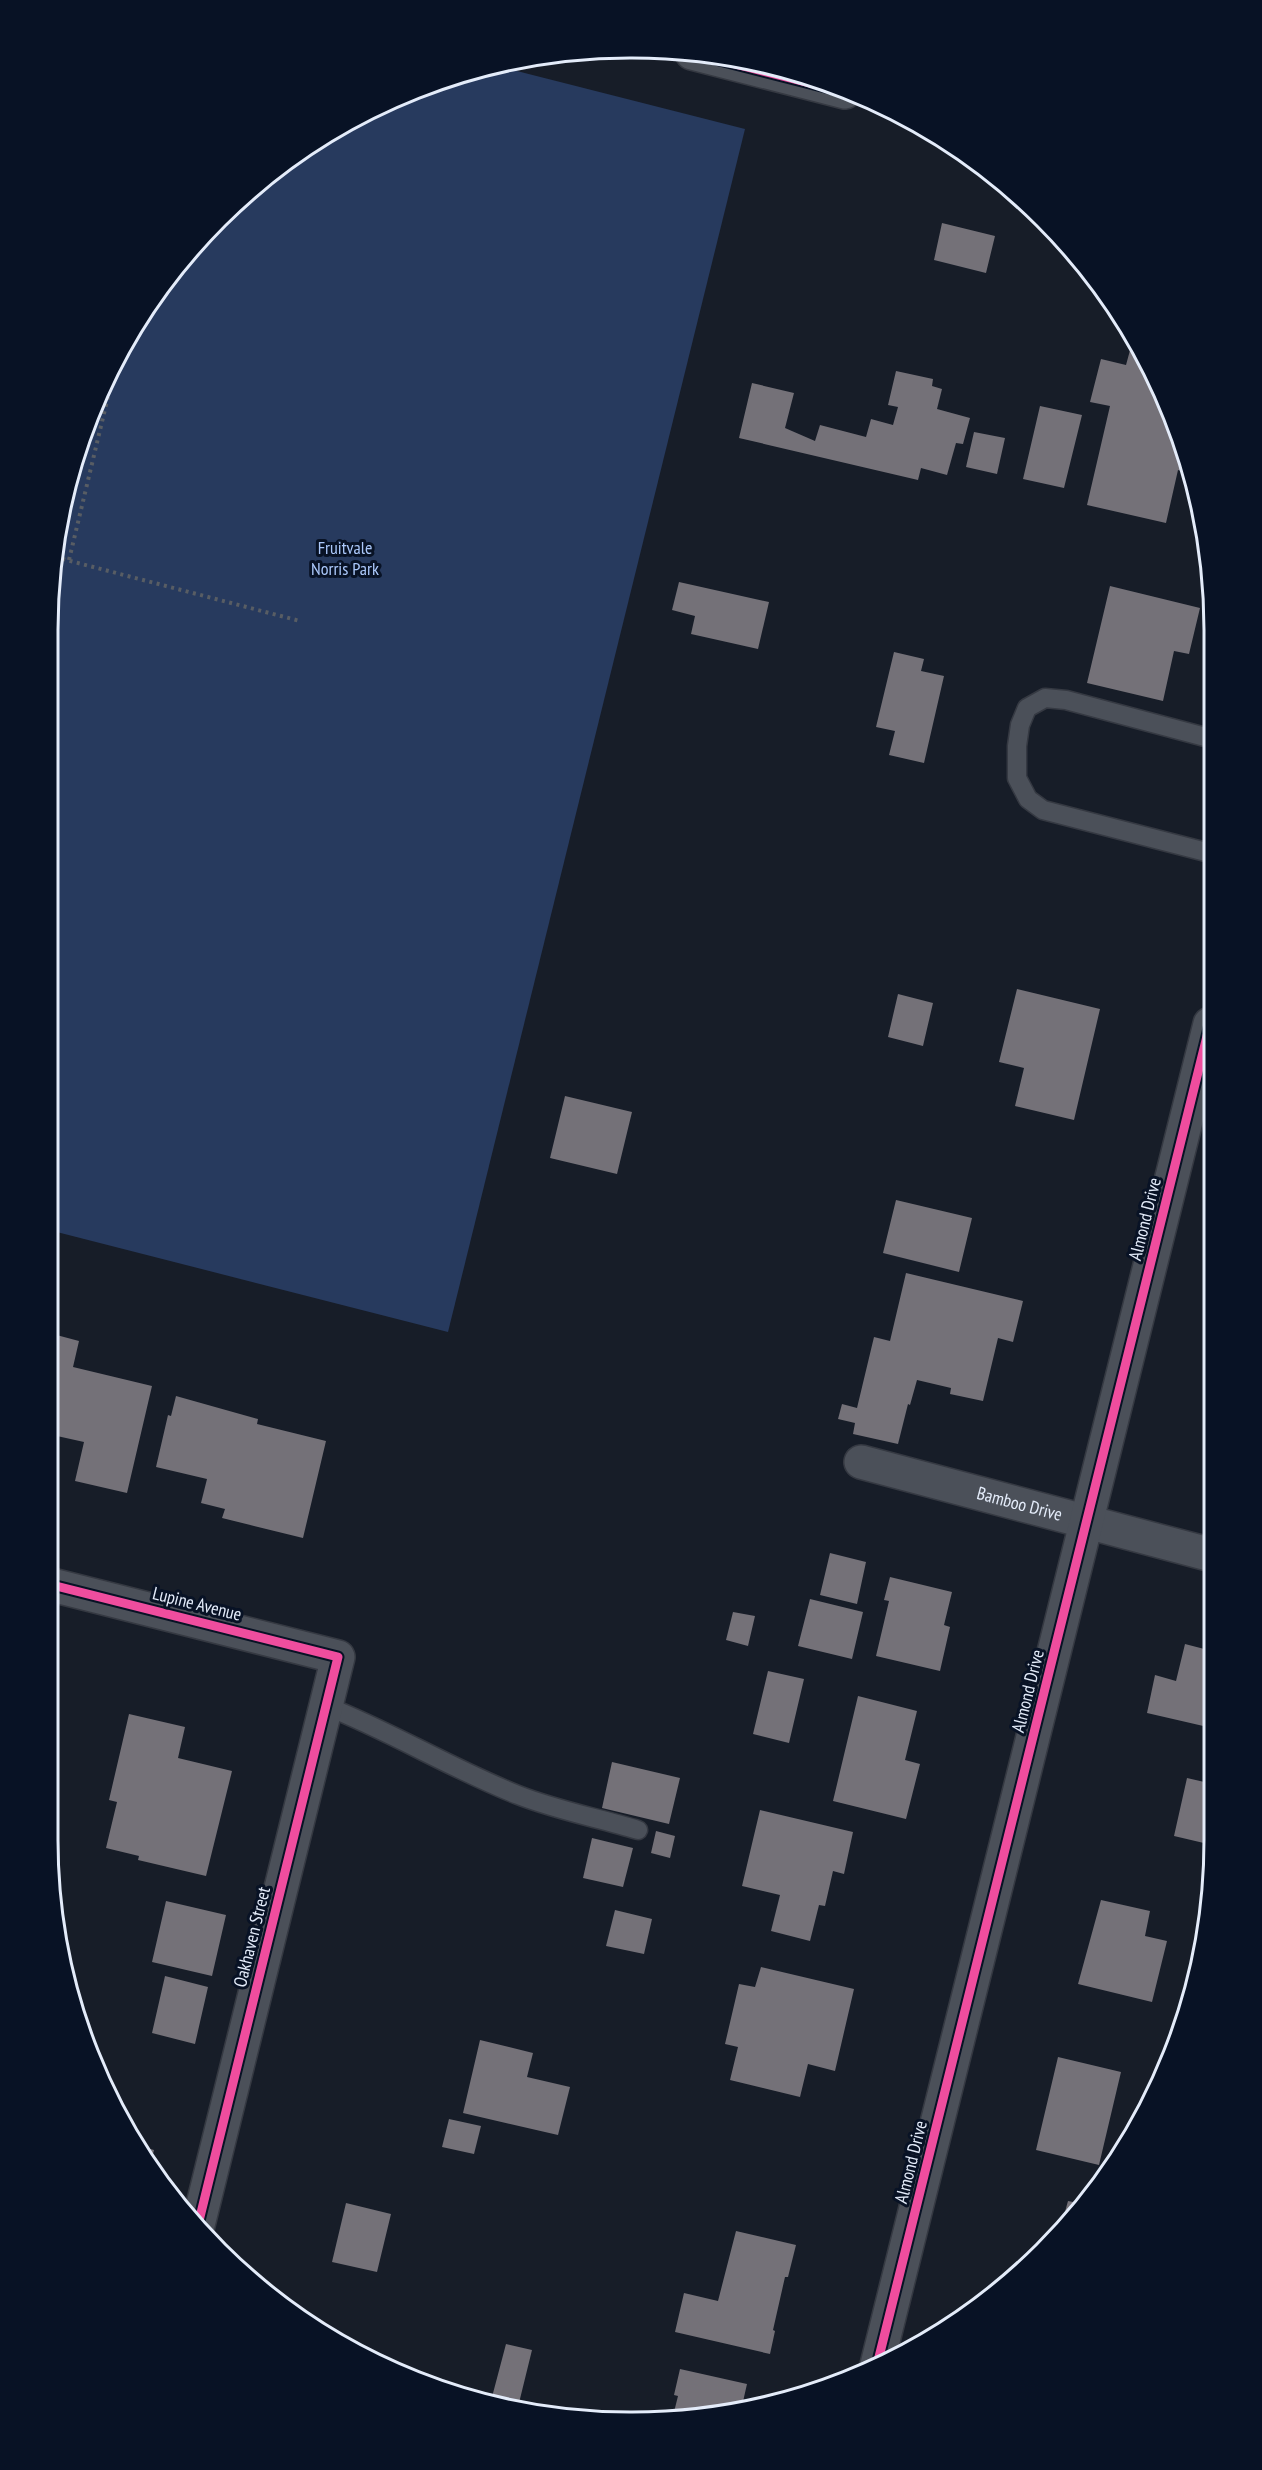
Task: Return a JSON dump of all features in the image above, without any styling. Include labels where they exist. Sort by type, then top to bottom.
[{"type":"street","name":"Almond Drive","points":[[880,2354],[1204,1048]]},
{"type":"street","name":"Bamboo Drive","points":[[861,1462],[1204,1553]]},
{"type":"street","name":"Lupine Avenue","points":[[58,1587],[338,1657]]},
{"type":"street","name":"Oakhaven Street","points":[[200,2215],[338,1657]]},
{"type":"lane","points":[[1204,737],[1066,700],[1045,698],[1027,708],[1020,725],[1017,778],[1028,799],[1043,810],[1204,851]]},
{"type":"lane","points":[[326,1706],[352,1716],[441,1762],[520,1796],[638,1830]]},
{"type":"path","points":[[69,560],[107,402]]},
{"type":"path","points":[[63,559],[300,621]]},
{"type":"green space","name":"Fruitvale Norris Park","points":[[516,71],[745,129],[448,1332],[58,1232],[58,631],[63,556],[78,483],[89,447],[102,412],[135,345],[177,282],[226,226],[254,201],[282,177],[345,135],[412,102],[483,78]]},
{"type":"building","points":[[942,223],[995,236],[986,273],[934,260]]},
{"type":"building","points":[[1130,351],[1160,412],[1180,471],[1178,470],[1166,523],[1087,505],[1110,406],[1090,402],[1101,359],[1126,365]]},
{"type":"building","points":[[896,371],[933,379],[932,386],[942,389],[937,409],[970,418],[963,444],[956,443],[947,475],[921,468],[918,480],[739,438],[752,383],[794,393],[785,428],[815,441],[820,425],[866,437],[871,419],[893,425],[898,407],[888,405]]},
{"type":"building","points":[[1040,406],[1082,415],[1064,488],[1023,479]]},
{"type":"building","points":[[974,432],[1005,438],[997,474],[966,467]]},
{"type":"building","points":[[679,582],[769,602],[758,649],[691,634],[695,616],[672,610]]},
{"type":"building","points":[[1110,586],[1200,608],[1189,654],[1174,651],[1163,701],[1087,683]]},
{"type":"building","points":[[894,652],[924,659],[921,671],[944,676],[924,763],[889,755],[895,731],[876,727]]},
{"type":"building","points":[[1017,989],[1100,1009],[1074,1120],[1015,1106],[1024,1068],[999,1062]]},
{"type":"building","points":[[898,994],[933,1003],[923,1046],[888,1037]]},
{"type":"building","points":[[565,1096],[632,1112],[617,1174],[550,1158]]},
{"type":"building","points":[[896,1200],[972,1218],[959,1272],[883,1253]]},
{"type":"building","points":[[906,1273],[1023,1301],[1013,1342],[998,1338],[983,1401],[950,1394],[951,1388],[917,1380],[898,1444],[853,1434],[855,1423],[838,1419],[842,1404],[857,1408],[874,1337],[890,1341]]},
{"type":"building","points":[[58,1335],[79,1341],[73,1367],[152,1386],[127,1493],[75,1481],[84,1442],[58,1436]]},
{"type":"building","points":[[176,1396],[258,1419],[257,1424],[326,1441],[303,1538],[222,1518],[225,1509],[201,1503],[207,1479],[156,1467],[168,1415],[171,1416]]},
{"type":"building","points":[[830,1553],[866,1562],[857,1604],[820,1595]]},
{"type":"building","points":[[890,1577],[952,1592],[944,1625],[950,1627],[940,1671],[876,1656],[889,1601],[884,1600]]},
{"type":"building","points":[[810,1599],[863,1612],[852,1659],[798,1646]]},
{"type":"building","points":[[733,1612],[755,1616],[748,1646],[726,1640]]},
{"type":"building","points":[[1185,1644],[1204,1649],[1204,1726],[1147,1713],[1155,1675],[1176,1681]]},
{"type":"building","points":[[768,1671],[804,1679],[789,1743],[753,1734]]},
{"type":"building","points":[[858,1696],[917,1711],[905,1760],[920,1764],[906,1819],[833,1801]]},
{"type":"building","points":[[129,1714],[185,1727],[178,1758],[232,1771],[206,1876],[138,1860],[139,1856],[106,1848],[117,1802],[109,1800]]},
{"type":"building","points":[[612,1762],[680,1778],[669,1824],[602,1808]]},
{"type":"building","points":[[1187,1778],[1204,1782],[1204,1843],[1174,1836]]},
{"type":"building","points":[[760,1810],[853,1832],[844,1874],[833,1871],[825,1906],[819,1905],[810,1941],[771,1931],[780,1895],[742,1886]]},
{"type":"building","points":[[656,1831],[675,1836],[670,1858],[651,1853]]},
{"type":"building","points":[[592,1838],[633,1848],[623,1887],[583,1878]]},
{"type":"building","points":[[1101,1900],[1150,1911],[1145,1936],[1167,1941],[1152,2002],[1078,1984]]},
{"type":"building","points":[[166,1901],[226,1915],[212,1976],[152,1962]]},
{"type":"building","points":[[615,1910],[652,1919],[644,1954],[606,1946]]},
{"type":"building","points":[[761,1967],[854,1989],[835,2071],[808,2064],[800,2097],[730,2080],[738,2047],[725,2044],[739,1984],[755,1987]]},
{"type":"building","points":[[165,1976],[208,1987],[195,2044],[152,2033]]},
{"type":"building","points":[[480,2040],[533,2053],[527,2077],[570,2087],[558,2135],[463,2113]]},
{"type":"building","points":[[1058,2057],[1121,2072],[1099,2165],[1036,2150]]},
{"type":"building","points":[[449,2119],[481,2126],[474,2154],[442,2147]]},
{"type":"building","points":[[1068,2201],[1073,2202],[1065,2211]]},
{"type":"building","points":[[346,2203],[391,2214],[377,2272],[332,2262]]},
{"type":"building","points":[[736,2231],[796,2245],[788,2277],[785,2277],[770,2354],[675,2332],[684,2293],[718,2301]]},
{"type":"building","points":[[506,2344],[532,2350],[520,2400],[493,2394]]},
{"type":"building","points":[[680,2369],[747,2384],[743,2400],[706,2407],[675,2409],[678,2396],[674,2395]]},
{"type":"cycle path","points":[[880,2354],[1204,1048]]},
{"type":"cycle path","points":[[58,1587],[338,1657],[200,2215]]}]
